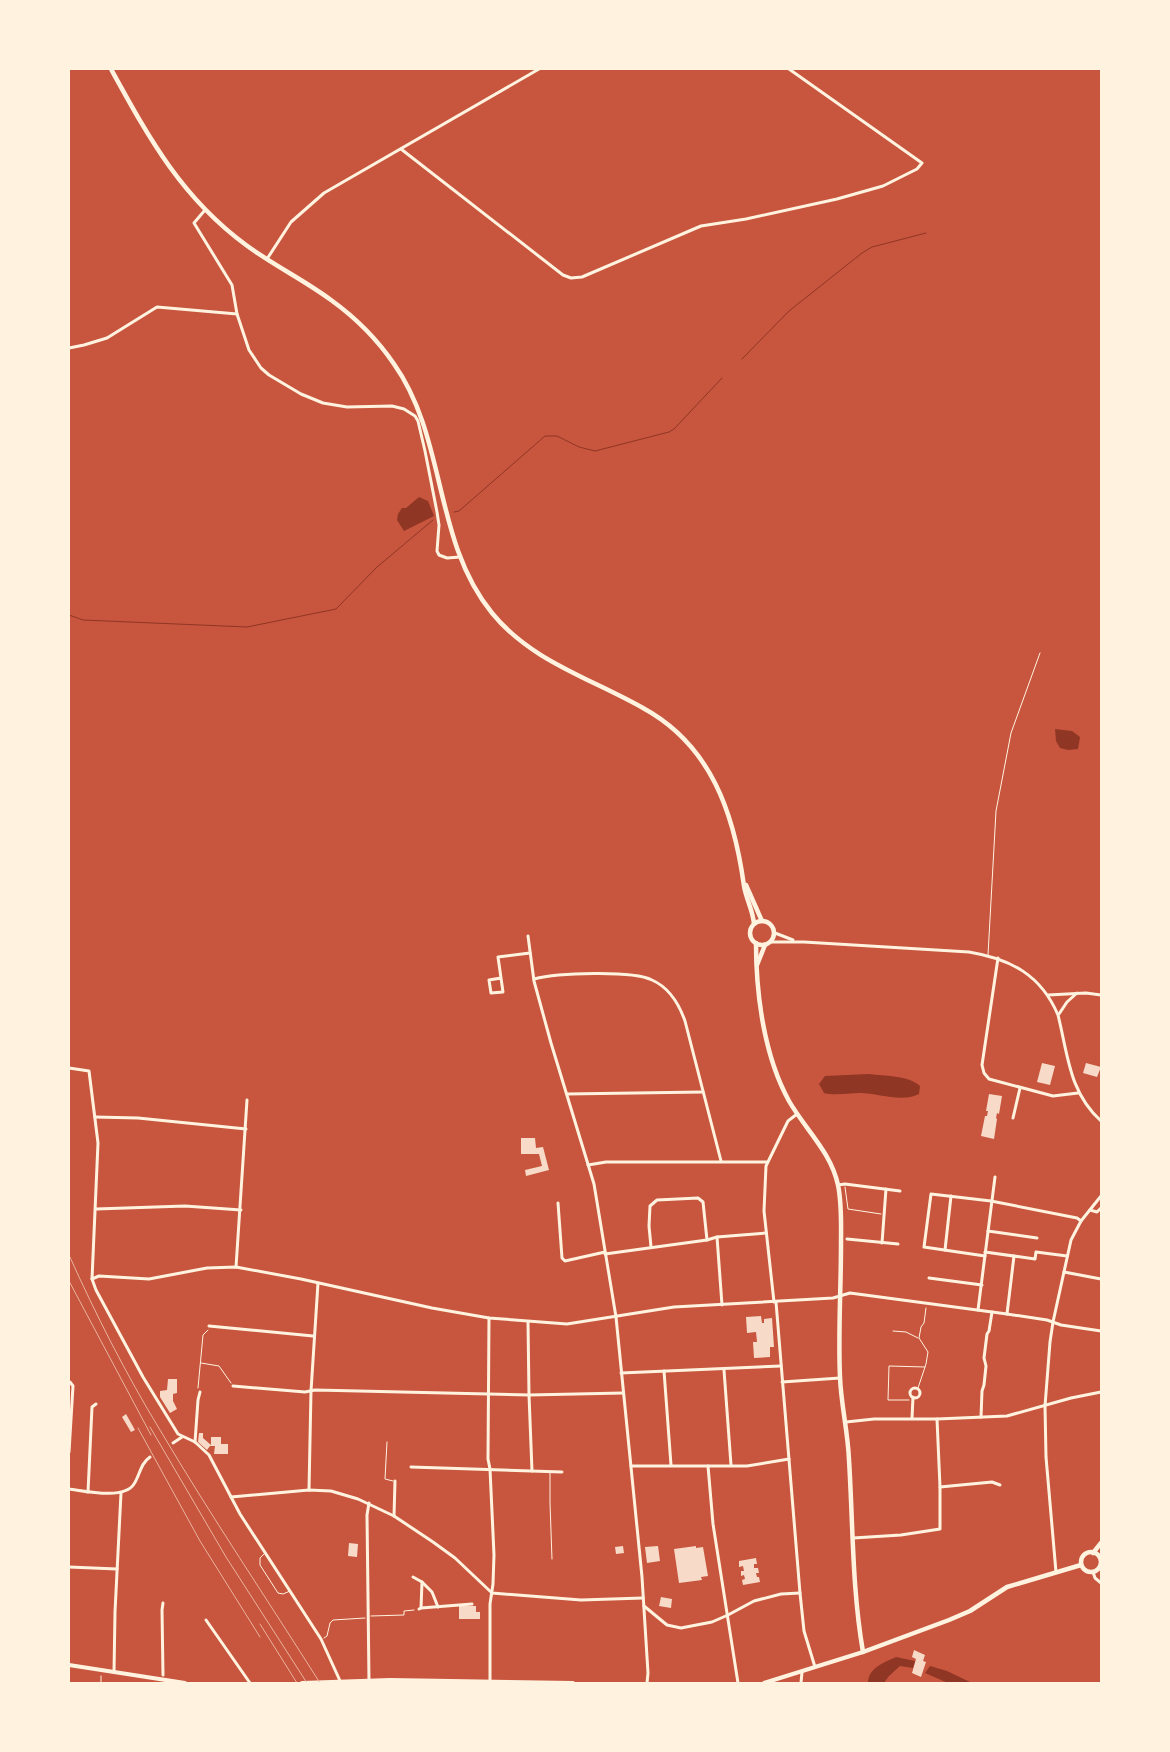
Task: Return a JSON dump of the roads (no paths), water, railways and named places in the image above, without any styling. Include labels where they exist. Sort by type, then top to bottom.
[{"type":"main road","points":[[111,69],[157,150],[178,180],[205,210],[234,236],[267,260],[330,299],[352,316],[382,347],[396,366],[413,396],[426,426],[450,528],[460,556],[481,599],[519,641],[551,663],[650,712],[674,731],[688,744],[708,769],[725,804],[733,826],[744,887],[754,916],[750,937],[756,944],[756,966],[768,1051],[778,1079],[797,1114],[826,1154],[838,1185],[841,1228],[840,1378],[846,1422],[859,1629],[864,1652],[970,1611],[1007,1587],[1081,1564]]},
{"type":"main road","points":[[744,879],[762,920],[770,924],[774,933],[771,942],[765,945],[756,944]]},
{"type":"main road","points":[[754,924],[762,920]]},
{"type":"main road","points":[[756,966],[765,945]]},
{"type":"main road","points":[[1081,1564],[1084,1555],[1093,1553],[1101,1543]]},
{"type":"main road","points":[[1081,1564],[1087,1571],[1093,1572],[1098,1569],[1101,1563],[1093,1553]]},
{"type":"street","points":[[267,260],[291,222],[324,193],[539,69]]},
{"type":"street","points":[[401,149],[563,274],[571,278],[582,277],[701,226],[810,205],[883,186],[917,169],[922,163],[790,69]]},
{"type":"street","points":[[205,210],[194,223],[232,285],[237,314],[254,357],[265,371],[283,384],[301,394],[324,403],[347,407],[392,406],[404,409],[415,416],[418,421],[437,512],[439,525],[437,551],[447,558],[460,556]]},
{"type":"street","points":[[69,348],[108,338],[156,307],[237,314]]},
{"type":"street","points":[[774,933],[796,941]]},
{"type":"street","points":[[528,936],[534,979],[551,1043],[594,1184],[616,1317],[644,1606],[647,1683]]},
{"type":"street","points":[[771,942],[796,941],[969,952],[988,955],[1012,964],[1028,974],[1041,986],[1048,996],[1058,1015],[1072,1078],[1078,1093],[1091,1112],[1101,1122]]},
{"type":"street","points":[[501,978],[489,980],[491,993],[503,992],[501,978],[498,957],[530,953]]},
{"type":"street","points":[[998,958],[982,1066],[984,1073],[990,1080],[1053,1096],[1078,1093]]},
{"type":"street","points":[[534,979],[563,975],[635,975],[651,979],[676,1000],[683,1013],[721,1161]]},
{"type":"street","points":[[1048,996],[1077,993],[1101,995]]},
{"type":"street","points":[[1058,1015],[1067,1002],[1077,993]]},
{"type":"street","points":[[69,1068],[89,1070],[95,1117],[98,1143],[92,1279],[96,1290],[143,1377],[178,1434],[195,1442],[209,1455],[231,1497],[321,1639],[341,1682]]},
{"type":"street","points":[[1013,1118],[1020,1088]]},
{"type":"street","points":[[566,1094],[703,1092]]},
{"type":"street","points":[[236,1268],[247,1100]]},
{"type":"street","points":[[797,1114],[788,1121],[767,1162],[764,1191],[766,1233],[775,1302],[804,1631],[816,1668]]},
{"type":"street","points":[[95,1117],[138,1118],[246,1129]]},
{"type":"street","points":[[588,1165],[606,1162],[767,1162]]},
{"type":"street","points":[[978,1310],[995,1177]]},
{"type":"street","points":[[838,1185],[845,1184],[900,1191]]},
{"type":"street","points":[[882,1243],[886,1189]]},
{"type":"street","points":[[1067,1256],[1036,1252],[1035,1259],[924,1248],[931,1194],[991,1201],[1077,1218],[1081,1221]]},
{"type":"street","points":[[945,1250],[951,1196]]},
{"type":"street","points":[[1056,1572],[1046,1457],[1045,1406],[1053,1322],[1067,1256],[1075,1230],[1101,1196]]},
{"type":"street","points":[[651,1247],[650,1206],[657,1200],[698,1198],[703,1202],[707,1240]]},
{"type":"street","points":[[558,1203],[562,1258],[564,1261],[605,1253],[707,1240],[717,1237],[766,1233]]},
{"type":"street","points":[[96,1209],[185,1206],[241,1210]]},
{"type":"street","points":[[1090,1210],[1098,1212],[1101,1208]]},
{"type":"street","points":[[988,1231],[1036,1238]]},
{"type":"street","points":[[717,1237],[722,1305]]},
{"type":"street","points":[[847,1239],[898,1244]]},
{"type":"street","points":[[1007,1314],[1014,1256]]},
{"type":"street","points":[[92,1279],[99,1276],[149,1279],[207,1268],[236,1268],[489,1318],[567,1324],[674,1307],[832,1298],[850,1293],[1007,1314],[1101,1331]]},
{"type":"street","points":[[1064,1272],[1101,1279]]},
{"type":"street","points":[[929,1278],[982,1286]]},
{"type":"street","points":[[309,1490],[311,1391],[318,1283]]},
{"type":"street","points":[[981,1417],[982,1390],[986,1366],[984,1358],[992,1312]]},
{"type":"street","points":[[489,1318],[488,1460],[494,1555],[490,1604],[490,1682]]},
{"type":"street","points":[[528,1322],[532,1471]]},
{"type":"street","points":[[209,1326],[314,1336]]},
{"type":"street","points":[[621,1373],[664,1370],[724,1370],[781,1366]]},
{"type":"street","points":[[664,1370],[671,1465]]},
{"type":"street","points":[[724,1370],[731,1466]]},
{"type":"street","points":[[782,1382],[840,1378]]},
{"type":"street","points":[[69,1452],[72,1386],[70,1381]]},
{"type":"street","points":[[234,1386],[311,1391],[529,1395],[623,1393]]},
{"type":"street","points":[[912,1418],[913,1398],[910,1394],[911,1390],[918,1388],[919,1396],[913,1398]]},
{"type":"street","points":[[195,1442],[200,1392]]},
{"type":"street","points":[[846,1422],[874,1419],[1007,1416],[1071,1398],[1101,1392]]},
{"type":"street","points":[[88,1492],[92,1407],[96,1404]]},
{"type":"street","points":[[854,1538],[940,1529],[937,1419]]},
{"type":"street","points":[[173,1443],[182,1437]]},
{"type":"street","points":[[69,1490],[121,1493],[131,1488],[142,1464],[150,1457]]},
{"type":"street","points":[[631,1466],[747,1466],[789,1459]]},
{"type":"street","points":[[708,1466],[713,1524],[738,1683]]},
{"type":"street","points":[[411,1467],[562,1472]]},
{"type":"street","points":[[394,1516],[395,1481]]},
{"type":"street","points":[[940,1487],[992,1482],[1000,1485]]},
{"type":"street","points":[[231,1497],[309,1490],[339,1492],[394,1516],[454,1558],[492,1593],[581,1600],[643,1598]]},
{"type":"street","points":[[114,1672],[121,1493]]},
{"type":"street","points":[[368,1504],[369,1681]]},
{"type":"street","points":[[69,1567],[117,1569]]},
{"type":"street","points":[[1093,1572],[1095,1578],[1101,1584]]},
{"type":"street","points":[[413,1577],[422,1582],[432,1592],[438,1607]]},
{"type":"street","points":[[422,1582],[420,1609],[472,1604]]},
{"type":"street","points":[[644,1606],[663,1622],[672,1627],[682,1628],[708,1623],[754,1601],[781,1594],[800,1593]]},
{"type":"street","points":[[163,1603],[163,1676]]},
{"type":"street","points":[[485,1604],[490,1604]]},
{"type":"street","points":[[206,1620],[250,1683]]},
{"type":"street","points":[[764,1683],[864,1652]]},
{"type":"street","points":[[69,1665],[159,1681],[185,1683]]},
{"type":"street","points":[[801,1683],[802,1672]]},
{"type":"street","points":[[302,1683],[369,1681],[573,1683]]},
{"type":"lane","points":[[988,955],[996,811],[1011,733],[1040,653]]},
{"type":"lane","points":[[387,1442],[385,1479],[402,1481]]},
{"type":"lane","points":[[550,1471],[552,1559]]},
{"type":"lane","points":[[266,1553],[260,1558],[260,1565],[278,1593],[283,1594],[290,1591]]},
{"type":"waterway","points":[[742,359],[789,311],[862,253],[872,247],[926,233]]},
{"type":"waterway","points":[[454,512],[459,511],[545,436],[557,436],[579,447],[595,451],[669,432],[722,378]]},
{"type":"waterway","points":[[69,615],[83,620],[247,627],[336,609],[377,567],[433,520]]},
{"type":"railway","points":[[69,1255],[112,1344],[147,1409],[320,1683]]},
{"type":"railway","points":[[69,1281],[151,1435]]},
{"type":"railway","points":[[150,1427],[226,1557],[307,1683]]},
{"type":"railway","points":[[138,1428],[200,1541],[260,1637]]},
{"type":"railway","points":[[260,1624],[297,1683]]}]
